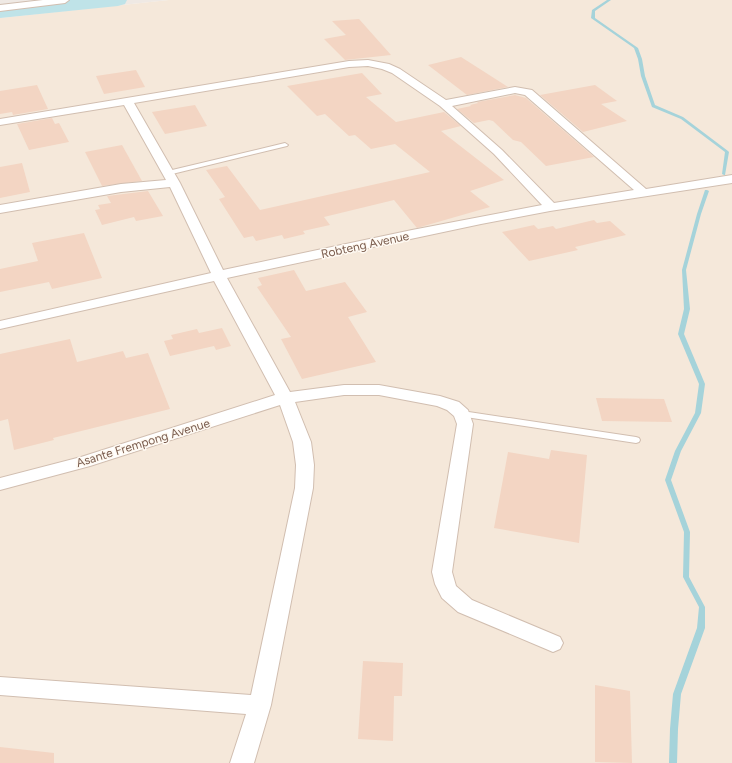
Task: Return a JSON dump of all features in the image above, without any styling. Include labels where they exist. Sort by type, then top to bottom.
[{"type":"street","points":[[0,8],[65,0]]},
{"type":"street","points":[[0,122],[348,64],[368,63],[385,66],[396,71],[444,104],[498,152],[551,207]]},
{"type":"street","points":[[444,104],[516,90],[528,92],[644,193]]},
{"type":"street","points":[[127,101],[171,178],[219,276],[285,398],[302,442],[306,465],[304,488],[260,705],[242,763]]},
{"type":"street","points":[[0,209],[171,178]]},
{"type":"street","name":"Robteng Avenue","points":[[0,325],[219,276],[551,207],[732,179]]},
{"type":"street","name":"Asante Frempong Avenue","points":[[0,484],[91,460],[285,398],[344,390],[379,390],[440,401],[453,406],[462,414]]},
{"type":"street","points":[[462,414],[465,424],[442,572],[444,585],[453,598],[465,606],[553,643]]},
{"type":"street","points":[[0,686],[260,705]]},
{"type":"lane","points":[[171,178],[285,145]]},
{"type":"lane","points":[[462,414],[636,440]]},
{"type":"shaded area","points":[[0,0],[169,0],[0,18]]},
{"type":"shaded area","points":[[169,0],[732,0],[732,763],[0,763],[0,18]]},
{"type":"building","points":[[359,19],[391,55],[345,60],[324,39],[346,35],[332,21]]},
{"type":"building","points":[[461,57],[508,87],[467,95],[428,65]]},
{"type":"building","points":[[136,70],[145,87],[104,94],[96,76]]},
{"type":"building","points":[[362,73],[382,94],[366,97],[396,122],[444,112],[461,126],[441,131],[504,180],[470,191],[490,207],[417,228],[394,200],[324,217],[330,225],[303,231],[305,234],[284,239],[282,235],[256,241],[253,236],[244,238],[219,199],[225,197],[206,170],[227,166],[260,210],[430,172],[395,144],[371,149],[355,135],[349,136],[325,114],[317,116],[287,86]]},
{"type":"building","points":[[37,85],[48,109],[13,115],[12,112],[0,114],[0,91]]},
{"type":"building","points":[[595,85],[617,101],[601,104],[627,121],[583,132],[540,95]]},
{"type":"building","points":[[515,95],[526,98],[594,157],[546,166],[521,142],[513,140],[493,121],[489,120],[474,123],[457,109],[471,106],[470,105],[478,103],[477,102]]},
{"type":"building","points":[[195,105],[207,126],[165,134],[152,112]]},
{"type":"building","points":[[52,118],[55,124],[59,123],[69,142],[29,150],[17,124]]},
{"type":"building","points":[[122,145],[142,181],[102,186],[85,152]]},
{"type":"building","points":[[22,163],[30,192],[0,198],[0,167]]},
{"type":"building","points":[[148,191],[163,216],[136,221],[134,217],[102,225],[95,210],[100,209],[98,205],[111,203],[107,196]]},
{"type":"building","points":[[594,220],[597,223],[610,221],[626,235],[575,247],[578,250],[529,261],[502,232],[534,225],[538,229],[553,226],[556,229]]},
{"type":"building","points":[[84,233],[102,278],[52,289],[49,282],[0,292],[0,269],[38,261],[32,243]]},
{"type":"building","points":[[294,270],[306,291],[345,282],[367,312],[348,317],[376,362],[302,379],[281,339],[291,337],[257,287],[262,285],[258,278]]},
{"type":"building","points":[[222,328],[231,346],[216,350],[214,346],[170,356],[164,341],[173,339],[171,335],[197,329],[199,333]]},
{"type":"building","points":[[70,339],[77,362],[123,351],[126,358],[148,353],[170,409],[53,438],[54,440],[14,450],[8,419],[0,421],[0,354]]},
{"type":"building","points":[[596,398],[664,399],[672,422],[602,421]]},
{"type":"building","points":[[551,450],[587,455],[579,543],[494,528],[508,452],[549,459]]},
{"type":"building","points":[[363,661],[403,663],[402,696],[394,696],[393,741],[358,739]]},
{"type":"building","points":[[595,685],[630,691],[632,763],[595,762]]},
{"type":"building","points":[[0,747],[54,753],[54,763],[0,763]]},
{"type":"waterway","points":[[0,12],[118,0]]},
{"type":"waterway","points":[[609,0],[593,11],[593,18],[636,48],[653,106],[682,118],[727,152],[724,174]]},
{"type":"waterway","points":[[673,763],[677,694],[701,628],[702,607],[686,577],[687,532],[668,480],[678,451],[698,413],[702,384],[681,334],[687,309],[684,270],[699,214],[707,191]]}]
